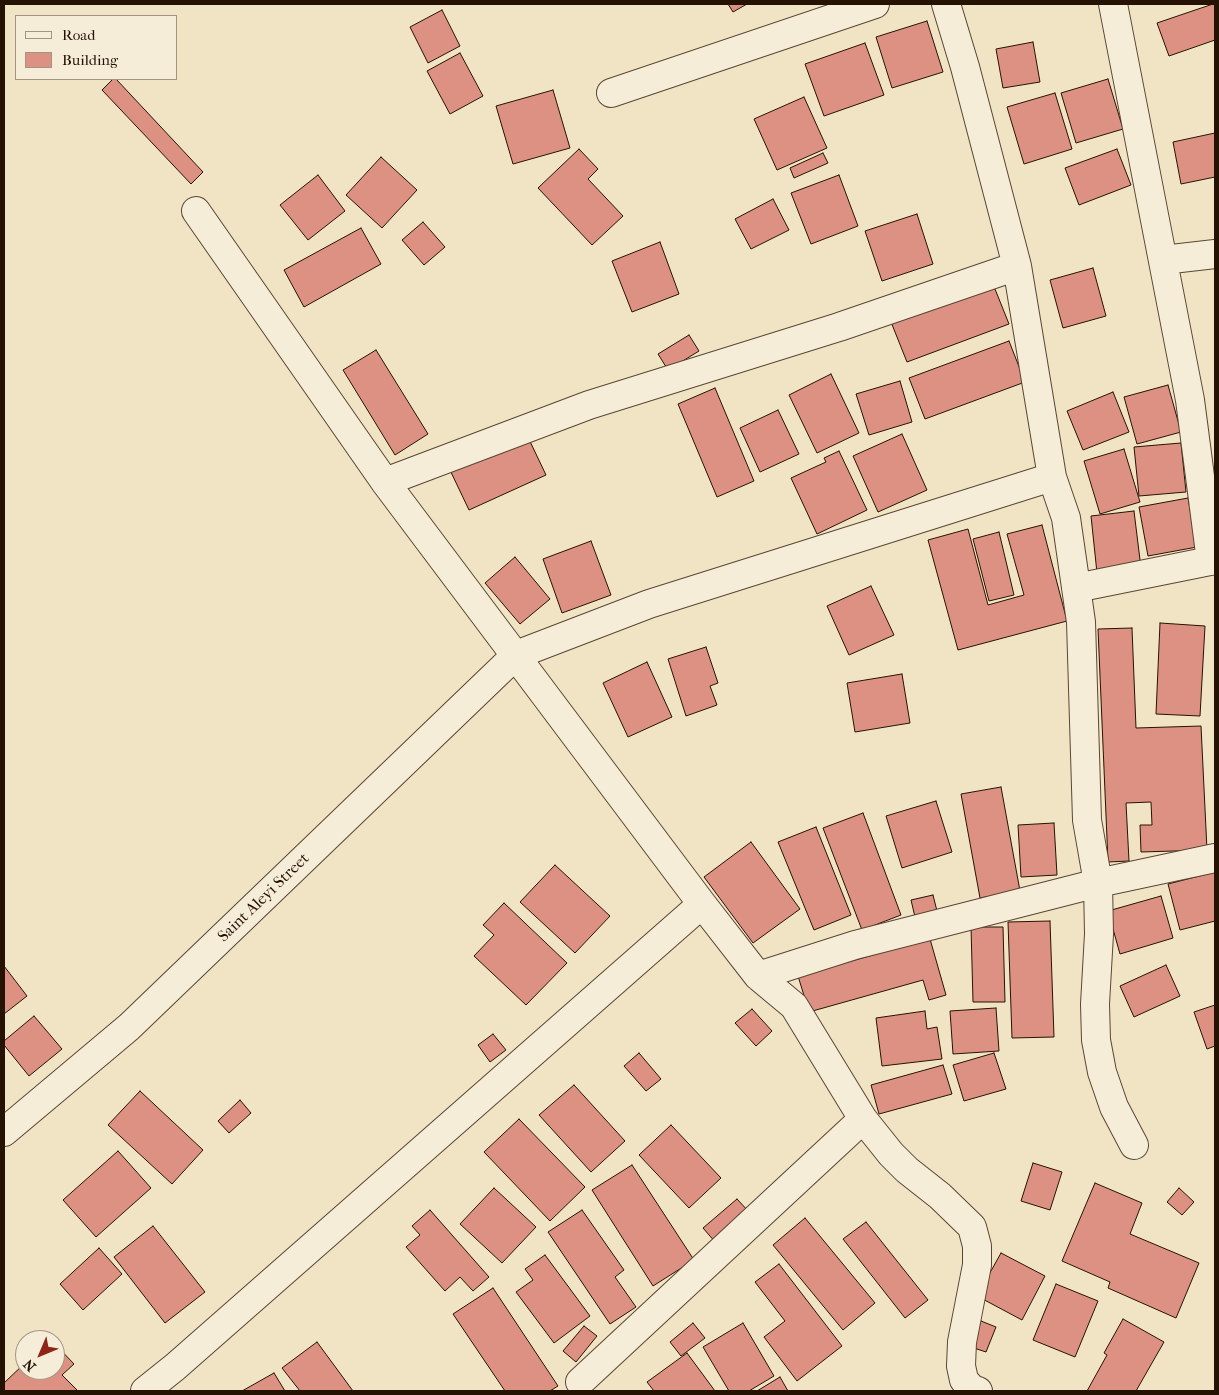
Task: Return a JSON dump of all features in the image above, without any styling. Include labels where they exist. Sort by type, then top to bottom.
[{"type":"street","points":[[610,93],[875,4]]},
{"type":"street","points":[[946,4],[965,67],[1017,266],[1052,477],[1066,518],[1081,622],[1087,820],[1098,883],[1099,934],[1096,1040],[1102,1072],[1114,1107],[1134,1145]]},
{"type":"street","points":[[1076,588],[1213,561],[1190,400],[1114,4]]},
{"type":"street","points":[[196,211],[385,482],[702,904],[758,976],[794,1006],[863,1119],[891,1154],[907,1170],[940,1196],[972,1227],[977,1246],[977,1265],[962,1342],[961,1366],[966,1388]]},
{"type":"street","points":[[1163,260],[1215,254]]},
{"type":"street","points":[[385,482],[589,405],[839,327],[1017,266]]},
{"type":"street","points":[[516,655],[648,604],[1052,477]]},
{"type":"street","name":"Saint Aleyi Street","points":[[4,1132],[129,1028],[516,655]]},
{"type":"street","points":[[758,976],[855,945],[1098,883],[1215,858]]},
{"type":"street","points":[[145,1391],[175,1367],[702,904]]},
{"type":"street","points":[[580,1382],[863,1119]]},
{"type":"building","points":[[728,4],[747,4],[733,12]]},
{"type":"building","points":[[1215,4],[1215,40],[1169,56],[1157,23]]},
{"type":"building","points":[[442,10],[460,46],[428,63],[410,27]]},
{"type":"building","points":[[927,21],[943,72],[892,88],[876,37]]},
{"type":"building","points":[[1033,42],[1040,82],[1003,88],[996,49]]},
{"type":"building","points":[[865,43],[884,95],[824,116],[805,64]]},
{"type":"building","points":[[460,53],[483,96],[450,114],[427,71]]},
{"type":"building","points":[[1108,79],[1123,129],[1076,143],[1061,93]]},
{"type":"building","points":[[112,80],[117,80],[203,172],[191,184],[102,90]]},
{"type":"building","points":[[553,90],[570,148],[513,164],[496,106]]},
{"type":"building","points":[[1055,93],[1072,149],[1024,164],[1007,107]]},
{"type":"building","points":[[804,97],[827,148],[777,170],[754,119]]},
{"type":"building","points":[[1215,133],[1215,177],[1181,184],[1173,142]]},
{"type":"building","points":[[579,149],[598,169],[588,179],[623,216],[592,245],[538,188]]},
{"type":"building","points":[[1117,149],[1131,185],[1079,205],[1065,168]]},
{"type":"building","points":[[823,153],[828,163],[794,178],[790,168]]},
{"type":"building","points":[[381,157],[417,190],[382,228],[346,195]]},
{"type":"building","points":[[318,175],[345,211],[308,240],[280,205]]},
{"type":"building","points":[[839,175],[858,226],[811,244],[791,193]]},
{"type":"building","points":[[773,199],[789,230],[751,249],[735,219]]},
{"type":"building","points":[[917,214],[933,264],[882,281],[865,231]]},
{"type":"building","points":[[423,222],[445,247],[424,265],[402,240]]},
{"type":"building","points":[[361,228],[381,264],[304,307],[284,270]]},
{"type":"building","points":[[660,242],[679,294],[632,312],[612,261]]},
{"type":"building","points":[[1093,268],[1106,316],[1063,328],[1050,280]]},
{"type":"building","points":[[993,284],[1009,324],[907,362],[891,322]]},
{"type":"building","points":[[689,335],[699,351],[668,370],[658,354]]},
{"type":"building","points":[[1009,341],[1025,382],[925,419],[909,378]]},
{"type":"building","points":[[376,350],[428,434],[395,455],[343,370]]},
{"type":"building","points":[[831,374],[859,433],[817,453],[789,395]]},
{"type":"building","points":[[900,381],[912,422],[869,435],[856,394]]},
{"type":"building","points":[[1168,385],[1181,432],[1137,444],[1124,397]]},
{"type":"building","points":[[715,388],[754,481],[717,497],[678,404]]},
{"type":"building","points":[[1113,392],[1129,432],[1083,450],[1067,411]]},
{"type":"building","points":[[778,410],[799,454],[760,472],[740,428]]},
{"type":"building","points":[[526,433],[546,475],[469,510],[449,468]]},
{"type":"building","points":[[902,434],[927,490],[878,512],[853,456]]},
{"type":"building","points":[[1181,443],[1186,492],[1139,496],[1134,447]]},
{"type":"building","points":[[1124,449],[1140,502],[1100,514],[1084,461]]},
{"type":"building","points":[[839,451],[867,510],[817,534],[791,478],[826,462],[824,458]]},
{"type":"building","points":[[1188,498],[1197,547],[1148,556],[1139,507]]},
{"type":"building","points":[[1134,511],[1141,568],[1097,573],[1091,516]]},
{"type":"building","points":[[1042,525],[1067,621],[958,650],[928,540],[968,529],[988,605],[1024,595],[1007,534]]},
{"type":"building","points":[[999,532],[1014,595],[989,601],[973,539]]},
{"type":"building","points":[[591,541],[611,595],[562,613],[543,559]]},
{"type":"building","points":[[515,557],[550,599],[520,624],[485,583]]},
{"type":"building","points":[[871,586],[894,635],[849,655],[827,606]]},
{"type":"building","points":[[1160,623],[1205,626],[1200,716],[1156,714]]},
{"type":"building","points":[[1132,628],[1136,728],[1201,726],[1207,850],[1141,852],[1140,825],[1152,825],[1151,802],[1126,803],[1129,861],[1108,862],[1098,629]]},
{"type":"building","points":[[706,647],[718,683],[710,686],[717,705],[686,716],[668,659]]},
{"type":"building","points":[[647,662],[672,717],[628,737],[603,683]]},
{"type":"building","points":[[902,674],[910,723],[855,732],[847,683]]},
{"type":"building","points":[[1001,787],[1020,891],[980,898],[961,794]]},
{"type":"building","points":[[936,801],[952,852],[902,868],[886,816]]},
{"type":"building","points":[[863,813],[901,915],[862,930],[823,828]]},
{"type":"building","points":[[1054,823],[1057,875],[1021,877],[1018,825]]},
{"type":"building","points":[[816,827],[851,915],[814,930],[778,842]]},
{"type":"building","points":[[751,842],[800,909],[753,943],[704,877]]},
{"type":"building","points":[[555,865],[610,916],[575,953],[520,902]]},
{"type":"building","points":[[1215,872],[1215,921],[1180,930],[1168,884]]},
{"type":"building","points":[[933,895],[937,911],[915,917],[911,900]]},
{"type":"building","points":[[1161,896],[1173,938],[1120,954],[1108,911]]},
{"type":"building","points":[[504,903],[567,963],[526,1005],[474,956],[494,935],[483,925]]},
{"type":"building","points":[[1050,921],[1054,1037],[1012,1038],[1008,922]]},
{"type":"building","points":[[971,927],[1003,927],[1005,1002],[973,1002]]},
{"type":"building","points":[[930,939],[946,995],[929,1000],[923,980],[809,1012],[798,976]]},
{"type":"building","points":[[1166,965],[1180,996],[1134,1017],[1120,986]]},
{"type":"building","points":[[4,966],[27,996],[4,1014]]},
{"type":"building","points":[[1215,1005],[1215,1046],[1207,1049],[1194,1012]]},
{"type":"building","points":[[996,1008],[999,1051],[953,1054],[950,1011]]},
{"type":"building","points":[[752,1009],[772,1031],[756,1046],[735,1023]]},
{"type":"building","points":[[925,1011],[927,1029],[937,1027],[942,1059],[882,1066],[876,1018]]},
{"type":"building","points":[[34,1016],[62,1049],[29,1076],[4,1045],[4,1041]]},
{"type":"building","points":[[493,1034],[506,1050],[490,1062],[478,1045]]},
{"type":"building","points":[[639,1053],[661,1079],[646,1091],[624,1066]]},
{"type":"building","points":[[994,1053],[1006,1089],[964,1101],[953,1065]]},
{"type":"building","points":[[943,1065],[952,1094],[879,1114],[871,1085]]},
{"type":"building","points":[[574,1085],[625,1141],[591,1172],[539,1115]]},
{"type":"building","points":[[140,1091],[203,1150],[172,1184],[108,1125]]},
{"type":"building","points":[[240,1100],[251,1113],[229,1133],[218,1121]]},
{"type":"building","points":[[519,1119],[585,1187],[550,1221],[484,1152]]},
{"type":"building","points":[[671,1125],[721,1178],[689,1208],[639,1155]]},
{"type":"building","points":[[118,1151],[151,1188],[96,1237],[63,1200]]},
{"type":"building","points":[[1033,1163],[1062,1172],[1050,1210],[1021,1201]]},
{"type":"building","points":[[632,1165],[694,1260],[653,1286],[592,1190]]},
{"type":"building","points":[[1095,1183],[1142,1203],[1130,1234],[1199,1263],[1176,1318],[1108,1288],[1110,1282],[1062,1261]]},
{"type":"building","points":[[494,1188],[536,1227],[502,1263],[460,1224]]},
{"type":"building","points":[[1179,1188],[1194,1202],[1182,1215],[1167,1202]]},
{"type":"building","points":[[737,1199],[750,1213],[716,1243],[703,1228]]},
{"type":"building","points":[[430,1210],[489,1277],[473,1291],[460,1277],[445,1291],[406,1247],[420,1235],[412,1226]]},
{"type":"building","points":[[582,1210],[624,1270],[615,1277],[636,1307],[610,1324],[548,1232]]},
{"type":"building","points":[[805,1218],[875,1303],[843,1330],[773,1245]]},
{"type":"building","points":[[866,1222],[928,1300],[905,1318],[843,1239]]},
{"type":"building","points":[[153,1226],[205,1292],[165,1323],[114,1257]]},
{"type":"building","points":[[99,1248],[122,1274],[83,1310],[60,1284]]},
{"type":"building","points":[[1001,1253],[1045,1276],[1022,1320],[977,1296]]},
{"type":"building","points":[[545,1255],[590,1316],[554,1343],[516,1292],[533,1280],[525,1269]]},
{"type":"building","points":[[779,1264],[842,1346],[797,1381],[764,1337],[785,1321],[755,1282]]},
{"type":"building","points":[[1056,1284],[1098,1301],[1075,1357],[1033,1340]]},
{"type":"building","points":[[493,1288],[558,1386],[550,1391],[505,1391],[453,1314]]},
{"type":"building","points":[[1123,1319],[1164,1342],[1136,1391],[1087,1391],[1107,1355],[1104,1353]]},
{"type":"building","points":[[981,1321],[996,1327],[986,1352],[971,1347]]},
{"type":"building","points":[[693,1323],[705,1338],[681,1356],[670,1342]]},
{"type":"building","points":[[743,1323],[774,1376],[749,1391],[729,1391],[703,1347]]},
{"type":"building","points":[[584,1326],[597,1336],[576,1362],[563,1351]]},
{"type":"building","points":[[317,1342],[353,1391],[300,1391],[282,1368]]},
{"type":"building","points":[[687,1353],[715,1391],[654,1391],[647,1382]]},
{"type":"building","points":[[65,1355],[74,1364],[65,1372]]},
{"type":"building","points":[[15,1373],[15,1380],[65,1380],[65,1378],[78,1391],[4,1391],[4,1383]]},
{"type":"building","points":[[274,1373],[285,1391],[242,1391]]},
{"type":"building","points":[[780,1377],[788,1391],[757,1391]]}]
